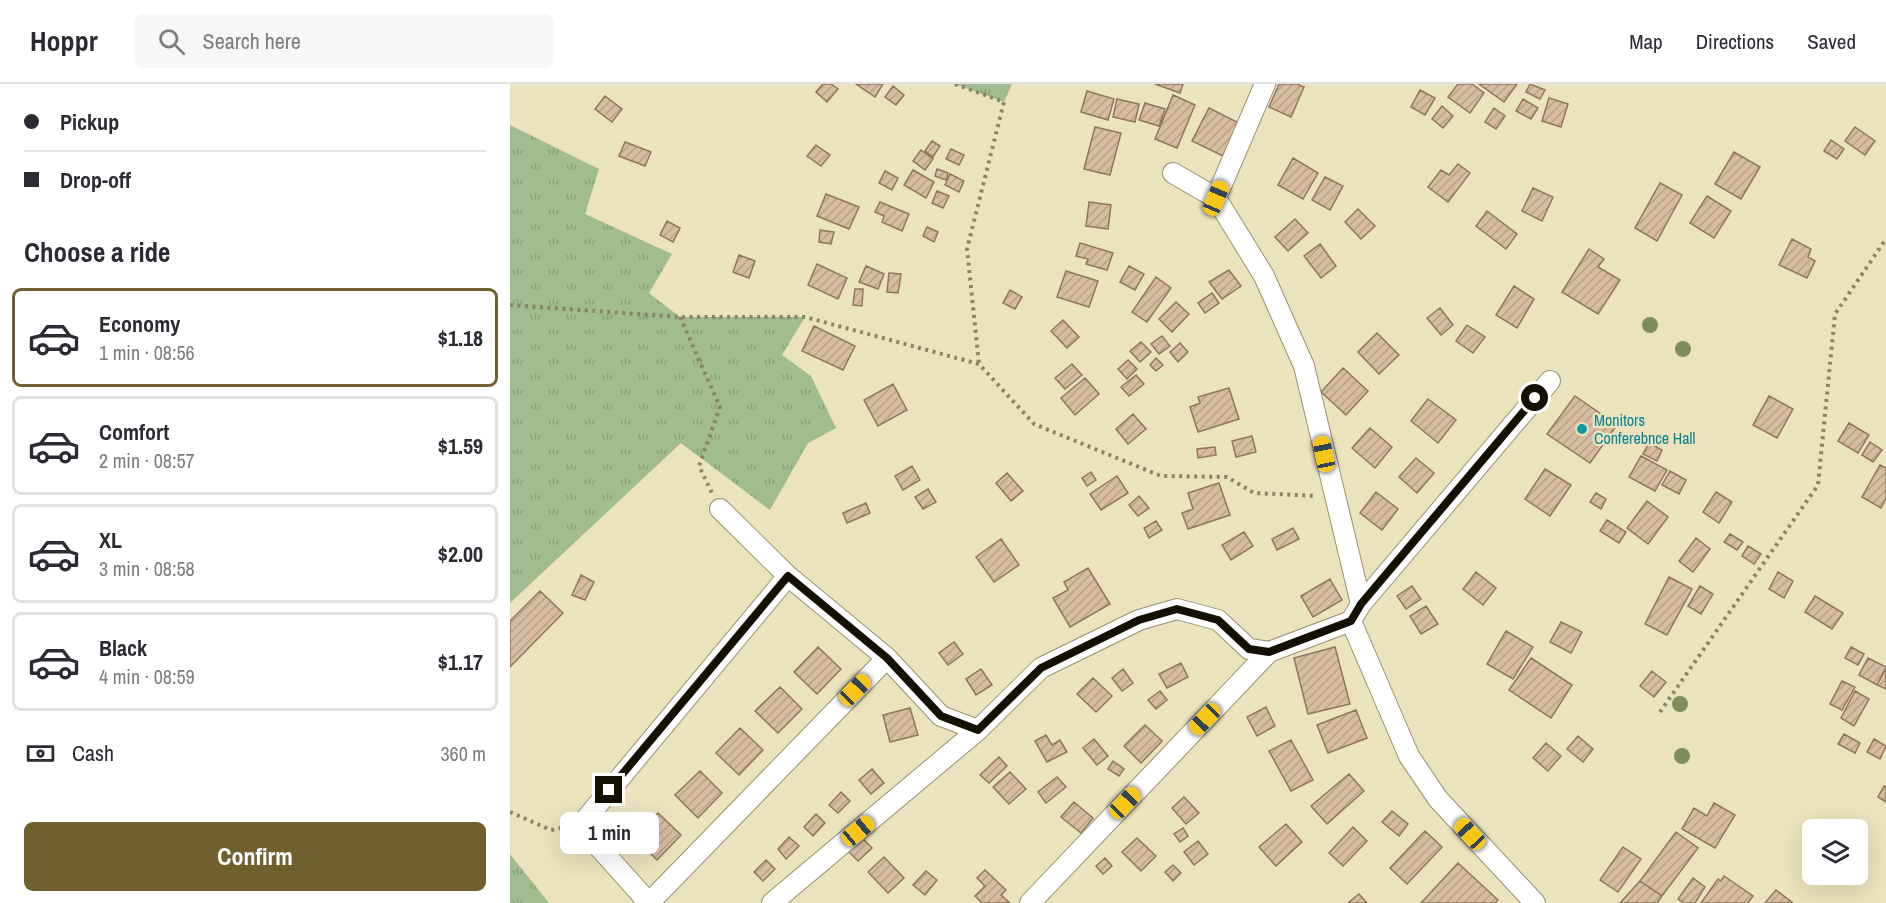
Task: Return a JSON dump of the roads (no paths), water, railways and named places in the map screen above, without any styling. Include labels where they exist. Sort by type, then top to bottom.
[{"type":"street","points":[[1216,198],[1265,84]]},
{"type":"street","points":[[1173,173],[1216,198],[1264,276],[1304,366],[1334,497],[1356,613],[1409,756],[1438,799],[1535,903]]},
{"type":"street","points":[[1030,903],[1269,652],[1356,613],[1550,381]]},
{"type":"street","points":[[720,509],[788,576],[887,658],[941,716],[978,730]]},
{"type":"street","points":[[788,576],[580,826],[649,903],[887,658]]},
{"type":"street","points":[[772,903],[978,730],[1041,668],[1139,620],[1177,609],[1218,620],[1249,649],[1269,652]]},
{"type":"place","name":"Monitors Conferebnce Hall","points":[[1582,429]]}]
